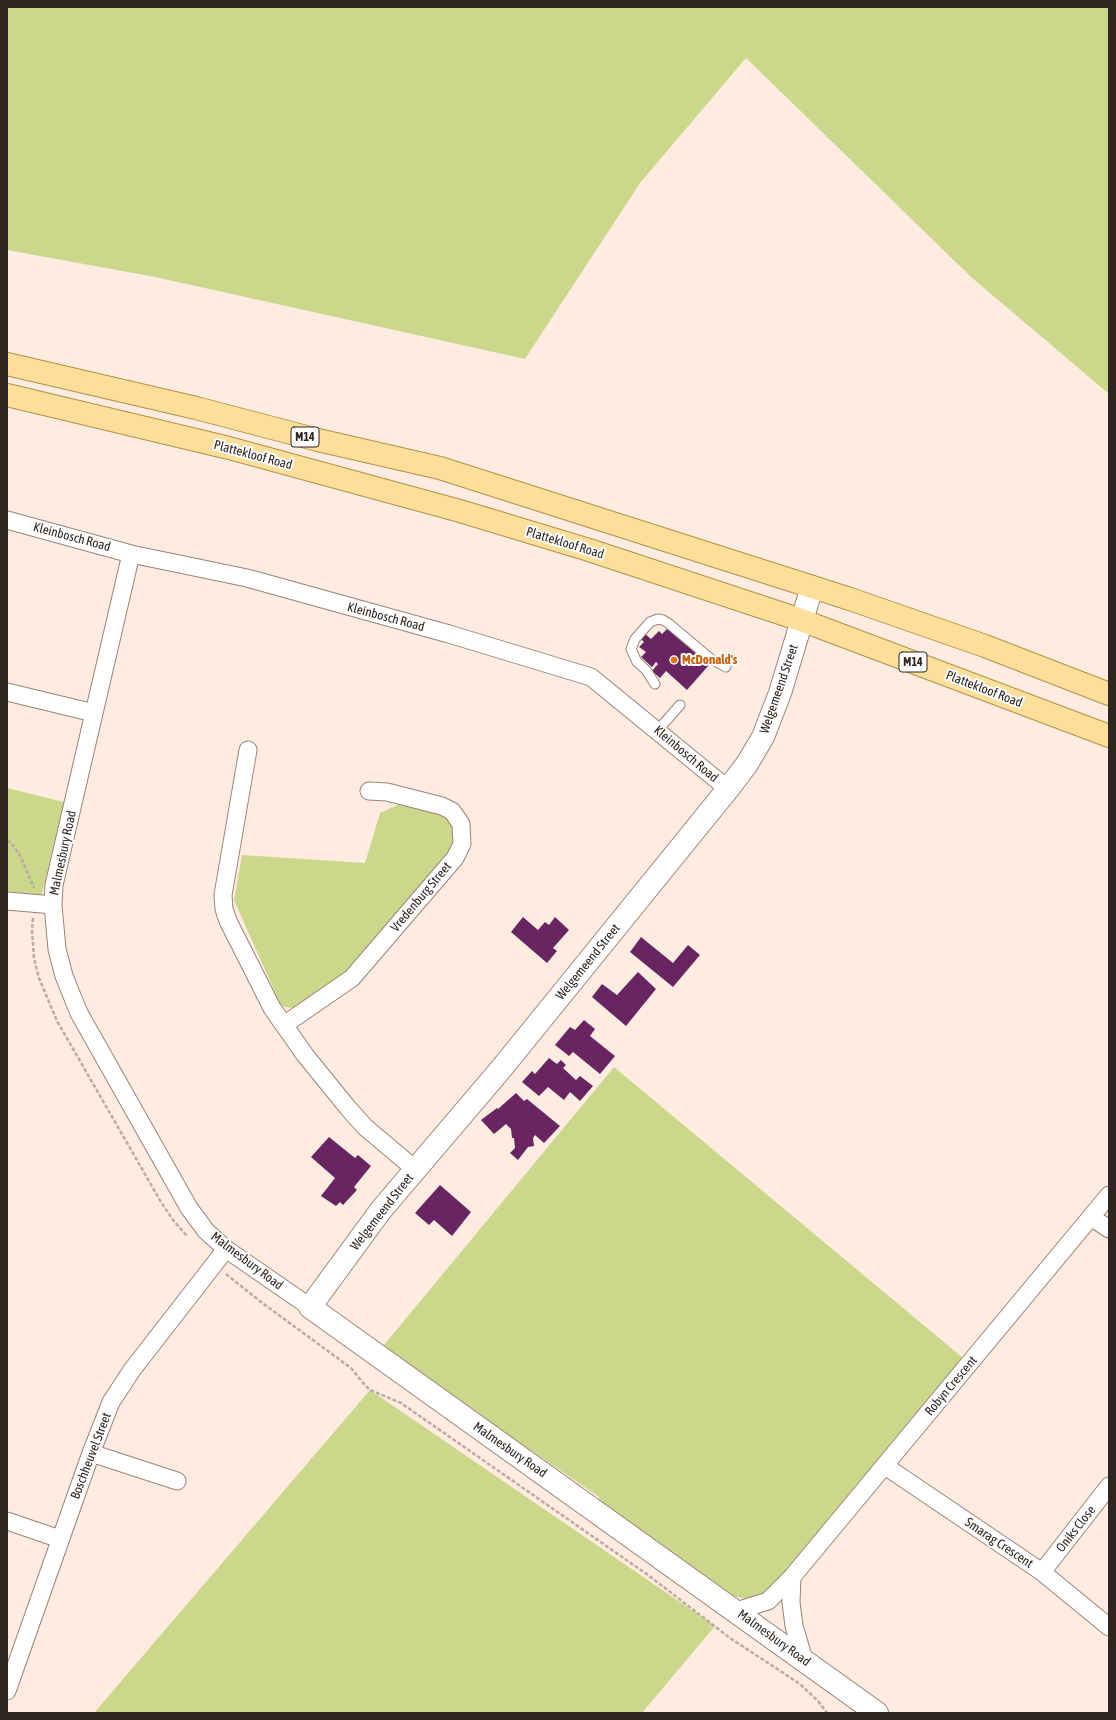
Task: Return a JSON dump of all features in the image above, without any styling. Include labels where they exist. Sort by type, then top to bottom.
[{"type":"main road","name":"M14","points":[[7,364],[196,408],[318,440],[440,468],[718,555],[850,599],[985,646],[1109,694]]},
{"type":"main road","name":"Plattekloof Road","points":[[7,395],[229,448],[460,511],[589,550],[801,620],[1109,736]]},
{"type":"street","name":"Kleinbosch Road","points":[[7,520],[131,554],[247,578],[449,634],[592,677],[728,789]]},
{"type":"street","name":"Malmesbury Road","points":[[131,554],[54,885],[53,904],[59,956],[70,993],[79,1013],[189,1208],[206,1231],[226,1248],[877,1713]]},
{"type":"street","name":"Welgemeend Street","points":[[310,1307],[381,1210],[501,1069],[747,764],[763,737],[780,693],[812,587]]},
{"type":"street","points":[[7,692],[94,713]]},
{"type":"street","points":[[248,750],[223,895],[224,909],[228,921],[272,1008],[305,1055],[365,1127],[416,1170]]},
{"type":"street","name":"Vredenburg Street","points":[[284,1025],[352,978],[454,858],[462,844],[461,824],[452,811],[442,806],[387,792],[369,791]]},
{"type":"street","points":[[7,901],[34,904],[53,904]]},
{"type":"street","name":"Robyn Crescent","points":[[736,1611],[768,1601],[792,1577],[1109,1196]]},
{"type":"street","points":[[1091,1217],[1109,1229]]},
{"type":"street","name":"Boschheuvel Street","points":[[7,1691],[91,1452],[117,1391],[226,1248]]},
{"type":"street","points":[[91,1452],[176,1480]]},
{"type":"street","name":"Smarag Crescent","points":[[885,1466],[1042,1572],[1109,1627]]},
{"type":"street","name":"Oniks Close","points":[[1042,1572],[1109,1486]]},
{"type":"street","points":[[7,1521],[60,1539]]},
{"type":"street","points":[[792,1577],[791,1602],[794,1626],[804,1660]]},
{"type":"lane","points":[[655,684],[646,670],[637,662],[631,649],[635,639],[650,622],[658,619],[668,623],[711,659],[726,667]]},
{"type":"lane","points":[[658,730],[680,705]]},
{"type":"path","points":[[7,840],[20,855],[35,892]]},
{"type":"path","points":[[33,918],[32,931],[34,958],[39,978],[56,1021],[157,1196],[173,1220],[188,1237]]},
{"type":"path","points":[[224,1272],[261,1302],[352,1368],[370,1390],[401,1403],[648,1575],[730,1638],[800,1684],[818,1701],[827,1713]]},
{"type":"green space","points":[[7,7],[1109,7],[1109,394],[971,277],[746,58],[640,183],[525,359],[155,277],[7,250]]},
{"type":"green space","points":[[7,788],[64,802],[41,898],[7,896]]},
{"type":"green space","points":[[400,804],[446,815],[454,827],[455,846],[351,972],[296,1009],[281,1006],[234,900],[242,855],[365,863],[380,813]]},
{"type":"green space","points":[[614,1067],[963,1358],[774,1585],[761,1595],[754,1598],[746,1599],[730,1595],[601,1505],[599,1497],[529,1449],[522,1450],[379,1351]]},
{"type":"green space","points":[[370,1390],[715,1626],[642,1713],[94,1713]]},
{"type":"building","name":"McDonald's","points":[[668,628],[709,665],[687,690],[666,671],[660,678],[652,671],[658,664],[656,662],[652,667],[641,657],[646,652],[639,647],[644,642],[639,637],[643,632],[651,639],[659,631],[662,634]]},
{"type":"building","points":[[523,917],[538,930],[545,922],[549,925],[555,917],[569,930],[553,948],[557,951],[547,963],[511,932]]},
{"type":"building","points":[[641,937],[673,963],[688,945],[700,955],[673,987],[630,952]]},
{"type":"building","points":[[638,972],[656,989],[626,1026],[592,997],[602,984],[617,995]]},
{"type":"building","points":[[584,1020],[595,1029],[590,1036],[615,1056],[600,1074],[573,1052],[569,1056],[555,1045],[570,1027],[575,1030]]},
{"type":"building","points":[[549,1058],[557,1064],[561,1060],[566,1065],[563,1068],[576,1080],[580,1076],[593,1086],[580,1101],[570,1092],[564,1100],[548,1087],[539,1096],[522,1082],[532,1071],[535,1074]]},
{"type":"building","points":[[516,1093],[524,1101],[527,1099],[560,1126],[544,1143],[535,1135],[533,1138],[534,1146],[528,1147],[518,1160],[510,1153],[515,1148],[511,1129],[506,1124],[494,1134],[481,1120],[497,1108],[498,1109]]},
{"type":"building","points":[[329,1137],[355,1158],[358,1155],[371,1166],[354,1187],[357,1190],[343,1205],[340,1202],[336,1206],[321,1196],[335,1178],[311,1157]]},
{"type":"building","points":[[440,1185],[471,1212],[452,1236],[434,1220],[429,1225],[415,1213]]},
{"type":"place","name":"McDonald's","points":[[674,660]]}]
